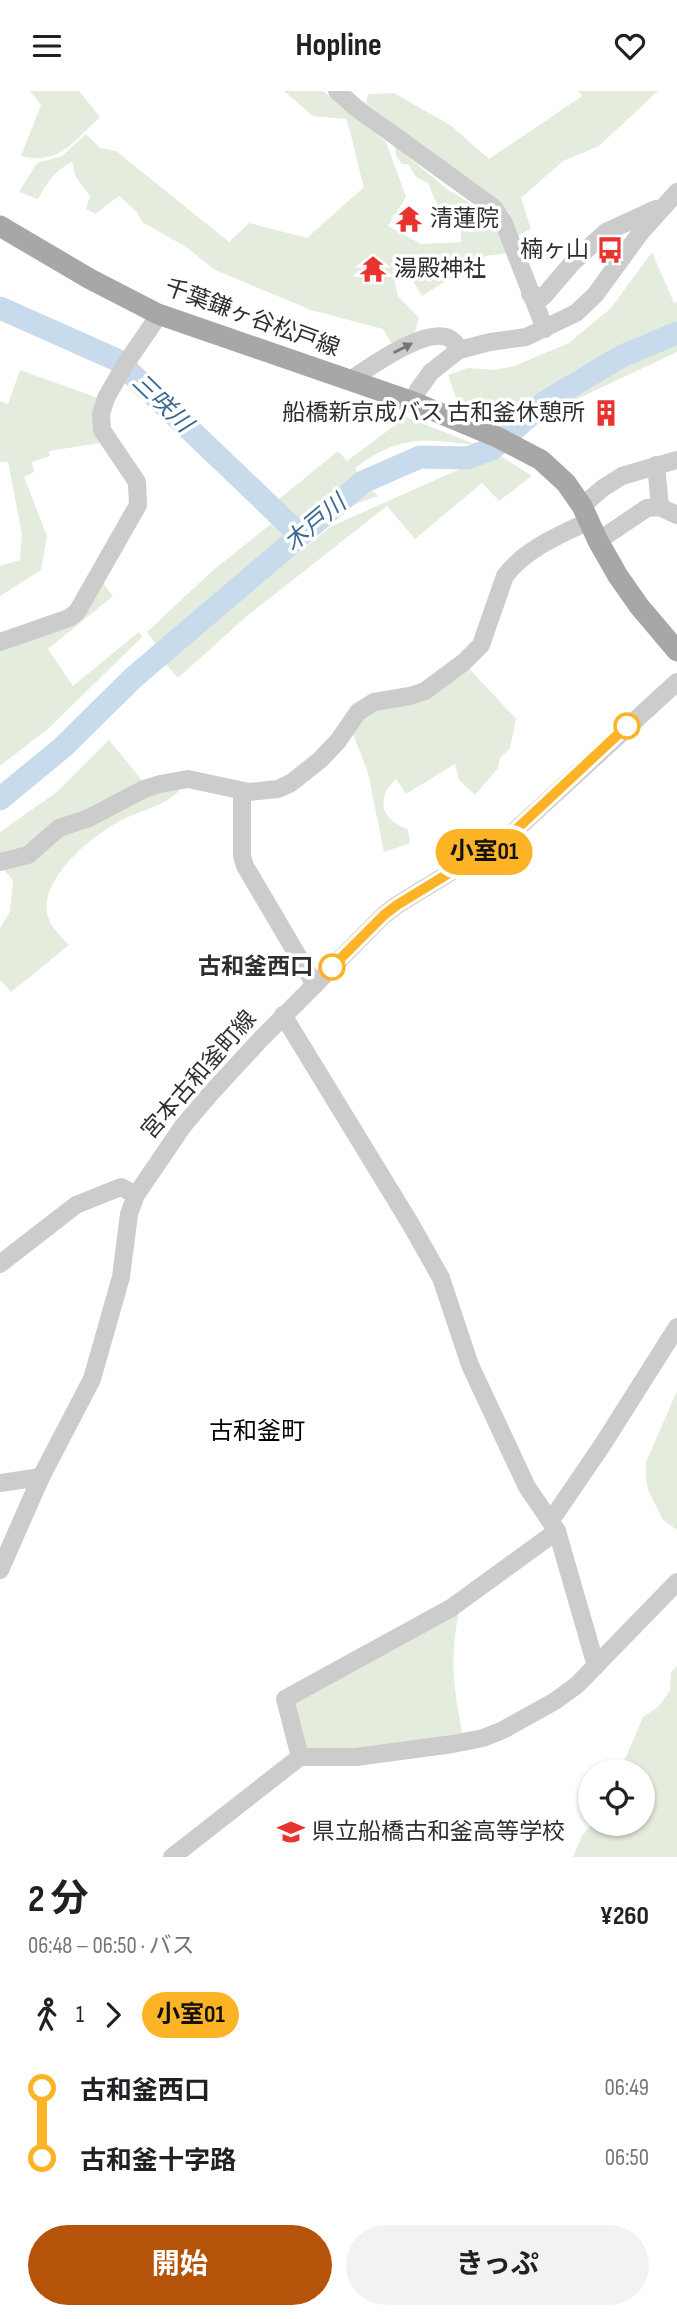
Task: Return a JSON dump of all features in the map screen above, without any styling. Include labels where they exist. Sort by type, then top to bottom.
[{"type":"main road","name":"千葉鎌ヶ谷松戸線","points":[[0,226],[90,279],[158,314],[413,402],[519,447],[551,468],[566,483],[586,513]]},
{"type":"main road","points":[[586,513],[598,541],[639,607],[677,651]]},
{"type":"street","points":[[337,91],[493,207],[503,221],[545,329]]},
{"type":"street","points":[[413,402],[431,372],[458,350],[526,337],[576,313],[595,295],[641,232],[677,191]]},
{"type":"street","points":[[530,294],[543,297],[573,262],[606,232],[663,206]]},
{"type":"street","points":[[0,642],[69,618],[77,612],[138,505],[137,482],[102,430],[102,414],[106,398],[158,314]]},
{"type":"street","points":[[349,380],[419,340],[443,336],[452,340],[458,350]]},
{"type":"street","points":[[0,862],[28,855],[59,828],[89,818],[144,789],[160,784],[188,779],[242,791],[278,789],[291,783],[320,760],[338,741],[358,712],[374,702],[425,691],[442,680],[481,645],[505,576],[511,567],[586,513],[603,488],[622,476],[677,460]]},
{"type":"street","points":[[656,465],[660,507]]},
{"type":"street","points":[[598,541],[647,508],[660,507],[677,515]]},
{"type":"street","name":"宮本古和釜町線","points":[[0,1570],[41,1477],[92,1379],[121,1277],[130,1214],[136,1195],[183,1126],[284,1016],[384,915],[508,837],[677,682]]},
{"type":"street","points":[[242,791],[245,866],[314,985]]},
{"type":"street","points":[[284,1016],[441,1278],[470,1365],[527,1487],[553,1525],[596,1666]]},
{"type":"street","points":[[0,1264],[76,1205],[121,1187],[136,1195]]},
{"type":"street","points":[[300,1757],[285,1699],[451,1608],[553,1525],[556,1513],[677,1327]]},
{"type":"street","points":[[0,1483],[41,1477]]},
{"type":"street","points":[[172,1857],[300,1757],[356,1757],[483,1738],[555,1702],[596,1666],[677,1582]]},
{"type":"green space","points":[[30,91],[79,91],[100,117],[74,143],[56,154],[34,158],[21,156],[41,105]]},
{"type":"green space","points":[[284,91],[323,91],[386,142],[406,197],[388,226],[421,244],[461,242],[461,226],[443,219],[428,183],[416,177],[408,164],[402,164],[396,156],[395,146],[447,189],[481,210],[496,226],[510,253],[486,256],[422,296],[405,267],[392,270],[398,296],[419,318],[414,335],[392,344],[383,329],[311,310],[215,270],[186,247],[142,222],[137,212],[119,196],[95,214],[86,209],[90,196],[76,177],[72,162],[52,177],[38,199],[19,192],[37,163],[62,156],[86,134],[100,148],[116,151],[229,242],[249,223],[307,238],[364,187],[346,119],[313,116]]},
{"type":"green space","points":[[578,91],[658,91],[599,146],[563,161],[521,198],[531,229],[517,236],[509,212],[366,103],[368,94],[394,93],[450,125],[489,159],[582,96]]},
{"type":"green space","points":[[652,252],[674,303],[677,302],[677,352],[564,405],[523,429],[459,406],[448,375],[468,368],[495,370],[514,366],[569,343],[611,308]]},
{"type":"green space","points":[[20,370],[101,399],[100,443],[49,451],[50,456],[32,462],[34,472],[24,477],[47,536],[41,570],[0,596],[0,566],[20,560],[22,534],[8,462],[0,462],[0,401],[8,404]]},
{"type":"green space","points":[[406,417],[477,445],[413,441],[386,449],[355,468],[363,482],[378,496],[325,515],[304,535],[273,504],[338,451],[347,461]]},
{"type":"green space","points":[[496,453],[532,476],[499,501],[482,483],[415,539],[387,506],[247,616],[178,678],[162,660],[332,526]]},
{"type":"green space","points":[[276,520],[297,540],[160,650],[147,632],[211,572]]},
{"type":"green space","points":[[102,582],[113,596],[48,649],[73,686],[139,632],[142,637],[50,727],[0,766],[0,648],[70,622]]},
{"type":"green space","points":[[466,665],[516,719],[510,748],[500,758],[498,768],[475,795],[459,780],[455,764],[406,794],[396,779],[385,794],[384,808],[392,820],[408,829],[410,843],[384,852],[368,773],[352,731],[359,714]]},
{"type":"green space","points":[[109,740],[145,784],[24,850],[0,857],[0,832],[57,792]]},
{"type":"green space","points":[[184,784],[164,802],[108,828],[68,862],[50,890],[47,905],[50,923],[69,945],[11,992],[0,980],[0,928],[10,912],[13,881],[1,866],[146,793]]},
{"type":"green space","points":[[677,1391],[677,1530],[663,1520],[648,1490],[646,1462]]},
{"type":"green space","points":[[459,1611],[454,1645],[454,1674],[463,1737],[306,1754],[291,1701]]},
{"type":"green space","points":[[677,1666],[677,1857],[573,1857],[582,1836],[655,1836],[655,1759],[625,1759],[643,1717],[659,1706],[670,1691],[671,1672]]},
{"type":"waterway","name":"三咲川","points":[[0,308],[117,360],[300,535]]},
{"type":"waterway","name":"木戸川","points":[[0,799],[63,747],[133,678],[363,482],[420,457],[467,458],[492,449],[545,402],[622,356],[677,333]]},
{"type":"bus line","name":"小室01","points":[[332,967],[397,905],[508,837],[627,726]]},
{"type":"place","name":"清蓮院","points":[[409,219]]},
{"type":"place","name":"楠ヶ山","points":[[610,250]]},
{"type":"place","name":"湯殿神社","points":[[373,269]]},
{"type":"place","name":"船橋新京成バス 古和釜休憩所","points":[[606,413]]},
{"type":"place","name":"古和釜西口","points":[[332,967]]},
{"type":"place","name":"県立船橋古和釜高等学校","points":[[291,1832]]},
{"type":"district","name":"古和釜町","points":[[257,1431]]}]
